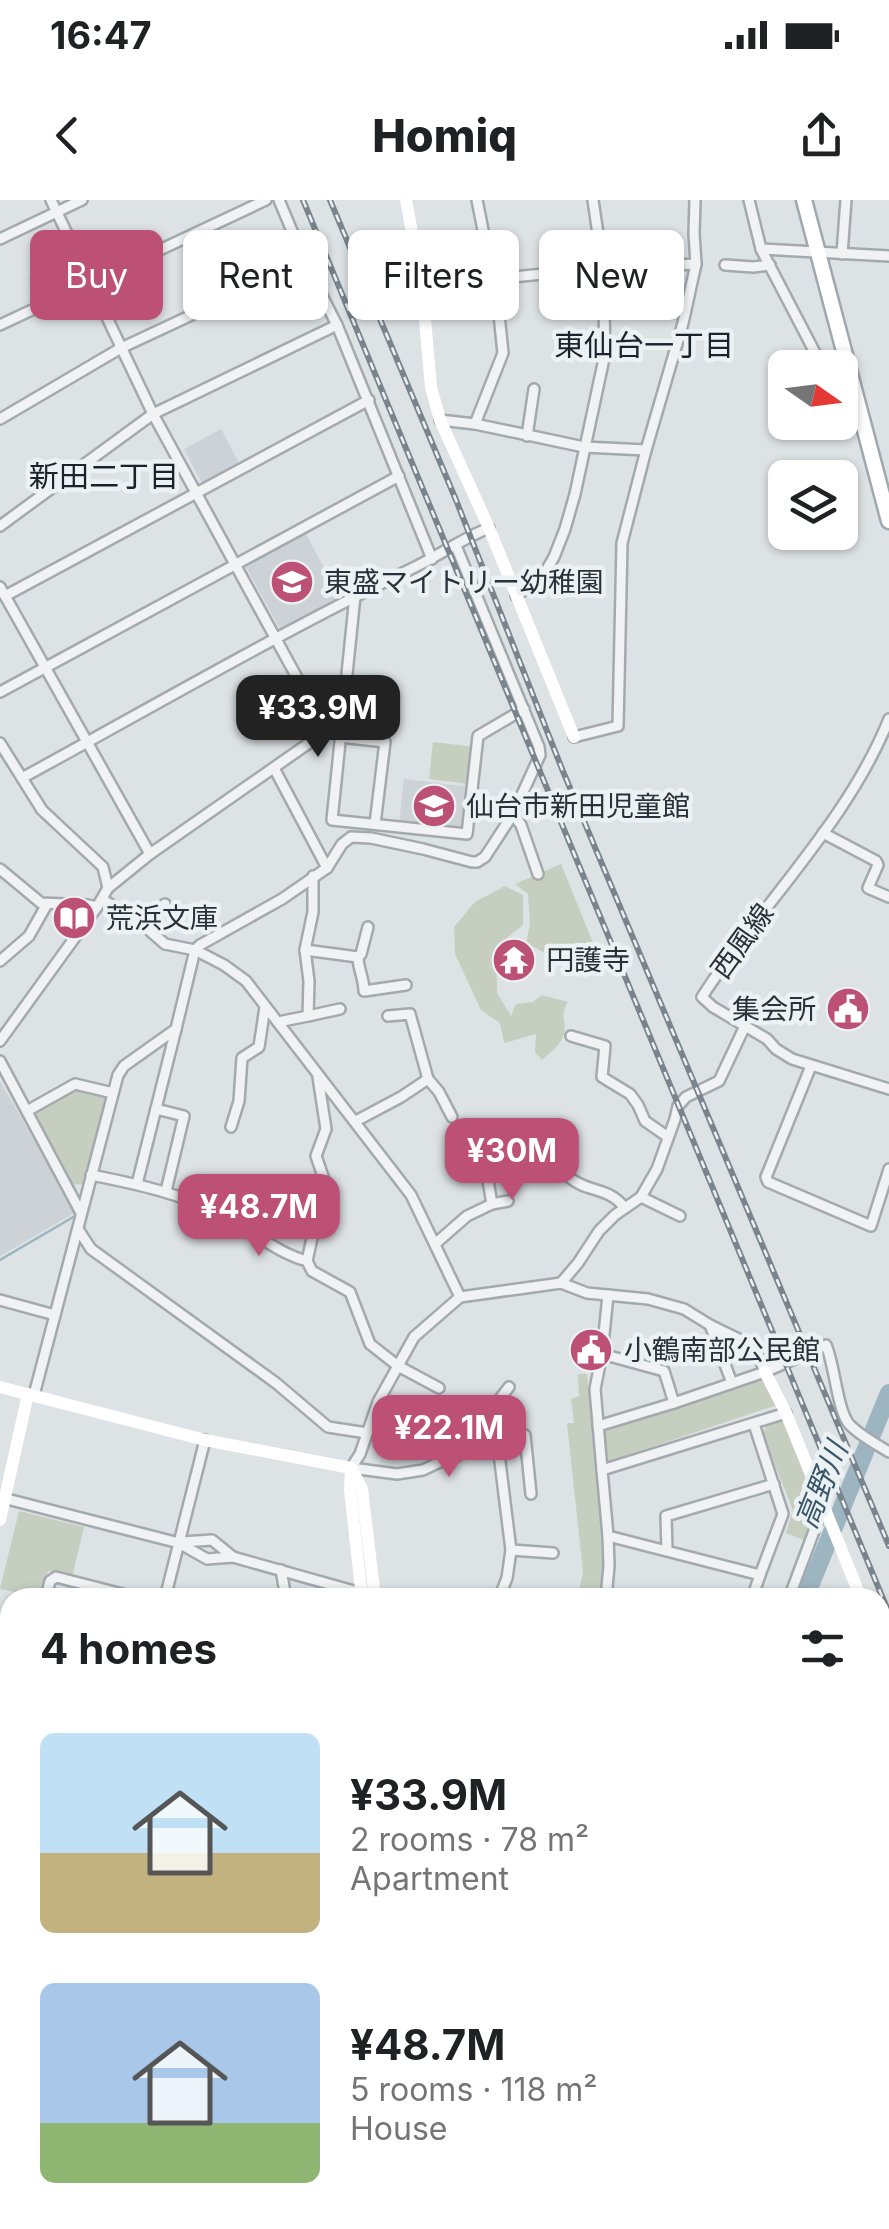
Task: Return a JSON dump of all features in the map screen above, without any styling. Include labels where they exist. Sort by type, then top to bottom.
[{"type":"main road","points":[[804,200],[840,350]]},
{"type":"main road","points":[[858,415],[888,511]]},
{"type":"street","points":[[51,200],[65,230]]},
{"type":"street","points":[[0,239],[82,200]]},
{"type":"street","points":[[163,248],[266,200]]},
{"type":"street","points":[[279,200],[292,230]]},
{"type":"street","points":[[406,200],[412,230]]},
{"type":"street","points":[[477,200],[483,230]]},
{"type":"street","points":[[592,200],[596,230]]},
{"type":"street","points":[[425,320],[430,388],[440,420],[489,528],[574,737],[618,726],[622,543],[684,323],[696,264],[696,200]]},
{"type":"street","points":[[749,200],[761,250],[814,350]]},
{"type":"street","points":[[842,254],[846,200]]},
{"type":"street","points":[[761,250],[889,256],[889,246]]},
{"type":"street","points":[[684,265],[696,264]]},
{"type":"street","points":[[724,265],[770,264]]},
{"type":"street","points":[[328,307],[432,559]]},
{"type":"street","points":[[0,325],[30,311]]},
{"type":"street","points":[[0,419],[122,348],[183,319]]},
{"type":"street","points":[[0,1041],[108,888],[150,854],[322,734],[324,727],[194,492],[108,320]]},
{"type":"street","points":[[475,424],[502,353],[498,320]]},
{"type":"street","points":[[516,596],[543,576],[554,558],[575,494],[605,354],[604,320]]},
{"type":"street","points":[[0,526],[153,414],[337,325]]},
{"type":"street","points":[[527,436],[534,389]]},
{"type":"street","points":[[150,854],[2,591],[369,400]]},
{"type":"street","points":[[440,420],[584,447],[646,450]]},
{"type":"street","points":[[0,692],[399,476]]},
{"type":"street","points":[[22,778],[274,638],[489,528]]},
{"type":"street","points":[[137,1184],[195,950],[200,944],[282,899],[327,868],[352,836],[478,862],[512,814],[540,755],[539,747],[456,546]]},
{"type":"street","points":[[356,596],[332,820],[468,834],[478,736],[524,709]]},
{"type":"street","name":"西風線","points":[[745,1026],[702,997],[848,799],[889,718]]},
{"type":"street","points":[[340,737],[384,742],[376,824]]},
{"type":"street","points":[[0,743],[42,810],[104,867],[108,888]]},
{"type":"street","points":[[274,768],[327,868]]},
{"type":"street","points":[[512,814],[521,825],[538,874]]},
{"type":"street","points":[[823,833],[876,861],[868,888],[889,897]]},
{"type":"street","points":[[0,870],[41,903],[100,903],[142,924],[165,944],[195,950],[224,964],[246,981],[411,1195],[460,1296]]},
{"type":"street","points":[[308,1016],[305,950],[313,912],[313,876]]},
{"type":"street","points":[[0,961],[29,936],[47,904]]},
{"type":"street","points":[[142,924],[165,904]]},
{"type":"street","points":[[368,927],[358,957],[364,991],[406,985]]},
{"type":"street","points":[[305,950],[358,957]]},
{"type":"street","points":[[230,1126],[239,1101],[242,1058],[258,1047],[265,1007]]},
{"type":"street","points":[[278,1022],[340,1010]]},
{"type":"street","points":[[388,1016],[410,1014],[428,1079],[452,1117]]},
{"type":"street","points":[[561,1283],[598,1230],[641,1198],[657,1169],[678,1106],[686,1097],[718,1080],[745,1026],[792,1058],[889,1089]]},
{"type":"street","points":[[0,1520],[2,1498],[118,1075],[124,1066],[176,1029]]},
{"type":"street","points":[[571,1036],[604,1046],[602,1077],[630,1094],[645,1121],[668,1136]]},
{"type":"street","points":[[0,1061],[81,1214]]},
{"type":"street","points":[[811,1066],[766,1177],[768,1182],[871,1226],[889,1170]]},
{"type":"street","points":[[318,1074],[326,1129],[316,1156],[329,1194],[316,1220],[306,1261],[312,1271],[350,1292],[370,1344],[398,1366],[439,1388]]},
{"type":"street","points":[[356,1121],[428,1079]]},
{"type":"street","points":[[27,1111],[76,1084],[113,1093]]},
{"type":"street","points":[[156,1109],[184,1116],[166,1192]]},
{"type":"street","points":[[546,1143],[568,1176],[612,1194],[625,1208]]},
{"type":"street","points":[[484,1158],[492,1204]]},
{"type":"street","points":[[91,1175],[166,1192],[224,1215],[293,1258],[306,1261]]},
{"type":"street","points":[[641,1198],[680,1216]]},
{"type":"street","points":[[435,1244],[467,1216],[508,1201]]},
{"type":"street","points":[[78,1228],[92,1248],[276,1383],[328,1426],[367,1433]]},
{"type":"street","points":[[351,1468],[360,1454],[378,1402],[414,1338],[460,1296],[561,1283],[587,1292],[648,1299],[684,1309],[755,1347],[786,1412],[857,1588]]},
{"type":"street","points":[[607,1588],[608,1536],[595,1388],[608,1295]]},
{"type":"street","points":[[0,1300],[55,1314]]},
{"type":"street","points":[[710,1325],[732,1383]]},
{"type":"street","points":[[598,1426],[766,1372],[826,1345],[848,1423],[886,1450]]},
{"type":"street","points":[[602,1354],[664,1371],[674,1403]]},
{"type":"street","points":[[0,1387],[205,1440],[397,1474],[423,1470],[498,1438],[525,1435],[532,1494]]},
{"type":"street","points":[[457,1456],[453,1448],[462,1424],[486,1416],[509,1387]]},
{"type":"street","points":[[602,1470],[786,1412]]},
{"type":"street","points":[[754,1424],[783,1514],[755,1588]]},
{"type":"street","points":[[498,1438],[511,1550],[502,1588]]},
{"type":"street","points":[[168,1588],[205,1440]]},
{"type":"street","points":[[351,1468],[362,1489],[366,1588]]},
{"type":"street","points":[[668,1550],[666,1516],[774,1484]]},
{"type":"street","points":[[2,1498],[179,1543],[207,1559],[233,1557],[340,1588]]},
{"type":"street","points":[[793,1588],[825,1508]]},
{"type":"street","points":[[608,1536],[760,1575]]},
{"type":"street","points":[[179,1543],[212,1540],[233,1557]]},
{"type":"street","points":[[511,1550],[553,1553]]},
{"type":"street","points":[[281,1570],[284,1588]]},
{"type":"street","points":[[48,1588],[56,1577],[99,1588]]},
{"type":"shaded area","points":[[221,429],[239,463],[202,483],[184,449]]},
{"type":"shaded area","name":"東盛マイトリー幼稚園","points":[[305,532],[340,598],[281,631],[245,565]]},
{"type":"shaded area","name":"仙台市新田児童館","points":[[404,779],[470,787],[465,827],[459,832],[399,824]]},
{"type":"shaded area","points":[[0,1081],[76,1212],[0,1256]]},
{"type":"green space","points":[[433,742],[475,747],[470,784],[429,779]]},
{"type":"green space","points":[[561,864],[596,950],[563,962],[526,943],[530,924],[528,894],[515,884]]},
{"type":"green space","points":[[505,886],[523,895],[523,925],[496,947],[497,993],[511,1016],[516,1004],[533,1002],[542,995],[568,1002],[563,1038],[542,1060],[535,1052],[536,1034],[504,1043],[500,1023],[481,1010],[455,954],[454,927],[475,902]]},
{"type":"green space","points":[[77,1086],[107,1094],[83,1185],[73,1184],[32,1112]]},
{"type":"green space","points":[[578,1374],[587,1374],[603,1535],[601,1588],[580,1588],[583,1572],[567,1423],[574,1423],[571,1399],[579,1396]]},
{"type":"green space","points":[[764,1378],[777,1405],[607,1462],[603,1430]]},
{"type":"green space","points":[[781,1419],[821,1505],[807,1541],[786,1533],[793,1510],[763,1435],[766,1425]]},
{"type":"green space","points":[[19,1511],[84,1527],[72,1577],[48,1571],[43,1588],[0,1588]]},
{"type":"waterway","points":[[0,1260],[75,1216]]},
{"type":"waterway","name":"高野川","points":[[809,1588],[889,1393]]},
{"type":"railway","points":[[303,200],[879,1588]]},
{"type":"railway","points":[[330,200],[456,500],[562,769],[889,1546]]},
{"type":"place","name":"東盛マイトリー幼稚園","points":[[292,582]]},
{"type":"place","name":"仙台市新田児童館","points":[[434,806]]},
{"type":"place","name":"荒浜文庫","points":[[74,918]]},
{"type":"place","name":"円護寺","points":[[514,960]]},
{"type":"place","name":"集会所","points":[[848,1009]]},
{"type":"place","name":"小鶴南部公民館","points":[[591,1350]]},
{"type":"district","name":"東仙台一丁目","points":[[644,345]]},
{"type":"district","name":"新田二丁目","points":[[104,476]]}]
